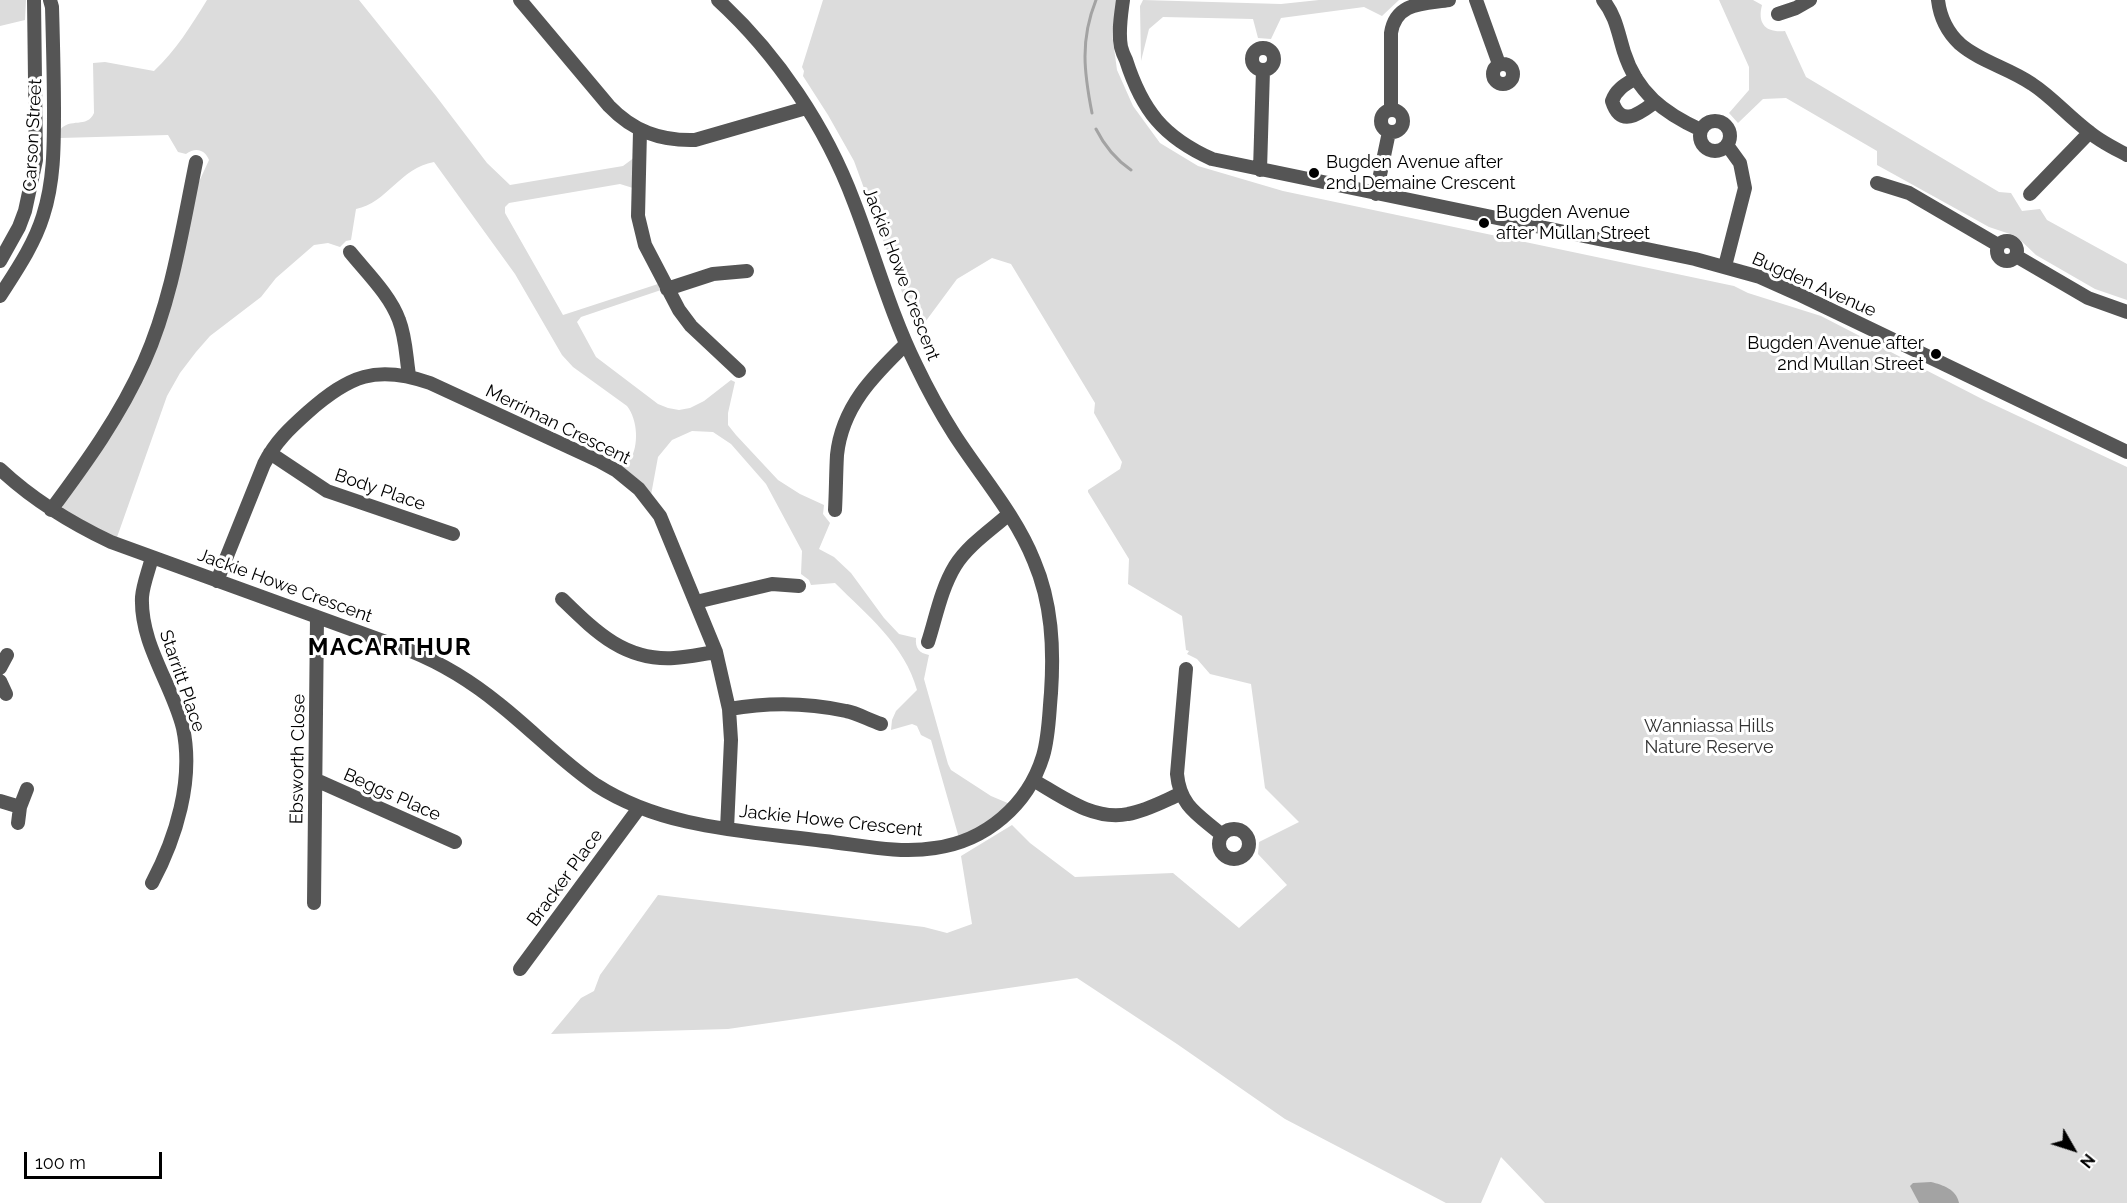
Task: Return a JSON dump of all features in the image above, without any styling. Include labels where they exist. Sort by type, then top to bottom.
[{"type":"street","points":[[520,0],[609,106],[640,131],[677,141],[695,140],[806,108]]},
{"type":"street","name":"Jackie Howe Crescent","points":[[2,477],[51,510],[111,542],[411,651],[442,665],[497,702],[593,783],[639,808],[694,824],[900,850],[936,848],[970,839],[989,828],[1014,807],[1033,780],[1044,752],[1048,732],[1052,641],[1049,612],[1035,562],[1009,514],[954,433],[906,344],[853,199],[836,162],[806,108],[768,54],[718,0]]},
{"type":"street","name":"Bugden Avenue","points":[[1123,0],[1121,46],[1137,92],[1149,111],[1172,136],[1212,159],[1725,266],[1760,277],[2127,452]]},
{"type":"street","name":"Bugden Avenue","points":[[1126,61],[1129,0]]},
{"type":"street","points":[[1376,194],[1389,132],[1382,128],[1380,120],[1384,113],[1391,110],[1392,23],[1405,9],[1449,0]]},
{"type":"street","points":[[1476,0],[1499,64]]},
{"type":"street","points":[[1603,0],[1617,23],[1625,54],[1636,78],[1655,102],[1677,119],[1701,130]]},
{"type":"street","points":[[1778,14],[1810,0]]},
{"type":"street","points":[[1938,0],[1946,26],[1961,44],[1974,54],[2013,72],[2034,85],[2089,133],[2127,154]]},
{"type":"street","name":"Carson Street","points":[[0,261],[26,211],[35,168],[37,145],[33,2]]},
{"type":"street","name":"Carson Street","points":[[0,296],[34,239],[43,218],[51,184],[54,134],[52,2]]},
{"type":"street","points":[[1260,170],[1263,70]]},
{"type":"street","points":[[1636,78],[1618,89],[1614,96],[1612,101],[1617,112],[1632,117],[1655,102]]},
{"type":"street","points":[[1710,122],[1722,123],[1729,133],[1727,145],[1722,149],[1710,150],[1701,142],[1701,130],[1710,122]]},
{"type":"street","points":[[640,131],[637,198],[639,226],[645,245],[667,289],[690,326],[739,371]]},
{"type":"street","points":[[2030,194],[2089,133]]},
{"type":"street","points":[[1725,266],[1745,188],[1743,169],[1727,145]]},
{"type":"street","points":[[51,510],[113,422],[151,347],[173,276],[196,162]]},
{"type":"street","points":[[1877,183],[1910,193],[1998,245],[1997,253],[2002,260],[2010,261],[2016,256],[2088,298],[2127,312]]},
{"type":"street","points":[[350,252],[392,306],[399,319],[409,375]]},
{"type":"street","points":[[667,289],[713,274],[747,271]]},
{"type":"street","points":[[835,510],[837,453],[846,419],[863,388],[906,344]]},
{"type":"street","name":"Merriman Crescent","points":[[218,581],[270,453],[290,428],[340,386],[358,378],[377,374],[409,375],[430,382],[599,461],[626,477],[660,516],[716,652],[729,709],[731,740],[727,829]]},
{"type":"street","name":"Body Place","points":[[270,453],[327,492],[453,534]]},
{"type":"street","points":[[928,642],[945,588],[956,564],[967,551],[1009,514]]},
{"type":"street","name":"Starritt Place","points":[[152,557],[143,589],[142,615],[146,633],[180,718],[187,763],[185,784],[168,852],[152,884]]},
{"type":"street","points":[[696,602],[772,584],[799,586]]},
{"type":"street","points":[[562,599],[604,638],[638,654],[674,658],[716,652]]},
{"type":"street","name":"Ebsworth Close","points":[[314,903],[317,617]]},
{"type":"street","points":[[1186,669],[1177,774],[1180,794],[1192,809],[1222,835]]},
{"type":"street","points":[[0,681],[6,694]]},
{"type":"street","points":[[729,709],[766,703],[786,703],[847,711],[881,724]]},
{"type":"street","name":"Beggs Place","points":[[315,780],[455,842]]},
{"type":"street","points":[[1033,780],[1079,806],[1103,815],[1119,816],[1134,813],[1180,794]]},
{"type":"street","points":[[18,823],[20,807],[27,789]]},
{"type":"street","points":[[0,801],[20,807]]},
{"type":"street","name":"Bracker Place","points":[[520,969],[639,808]]},
{"type":"green space","points":[[0,0],[26,0],[25,20],[0,26]]},
{"type":"green space","points":[[207,0],[359,0],[487,163],[510,185],[623,166],[635,157],[633,188],[620,184],[509,203],[505,207],[505,213],[563,315],[658,284],[661,290],[581,317],[577,322],[596,357],[658,404],[679,410],[690,408],[704,401],[731,380],[735,382],[728,413],[728,425],[778,480],[824,505],[823,514],[830,523],[819,549],[834,557],[851,573],[884,618],[899,634],[916,638],[918,649],[929,655],[924,679],[948,764],[951,770],[991,796],[1010,804],[999,815],[959,838],[931,740],[921,735],[917,726],[912,724],[891,730],[896,711],[917,690],[903,659],[883,631],[835,583],[811,585],[809,580],[801,574],[802,551],[766,484],[731,444],[713,432],[692,431],[672,440],[658,457],[651,495],[619,467],[630,460],[635,448],[636,433],[631,412],[627,406],[573,367],[562,355],[515,274],[434,162],[412,171],[376,200],[356,209],[351,240],[346,241],[340,247],[328,243],[314,245],[276,278],[261,297],[210,336],[196,352],[180,373],[167,396],[116,540],[63,509],[62,505],[123,413],[198,184],[209,160],[205,153],[199,150],[186,154],[178,152],[168,135],[60,138],[60,130],[69,124],[87,121],[94,113],[93,63],[105,62],[154,71],[176,46]]},
{"type":"green space","name":"Wanniassa Hills Nature Reserve","points":[[823,0],[1117,0],[1112,33],[1117,70],[1133,106],[1160,143],[1198,166],[1283,191],[1734,286],[1748,293],[1821,316],[1984,400],[2127,467],[2127,1203],[1545,1203],[1501,1157],[1481,1203],[1446,1203],[1285,1119],[1077,978],[728,1029],[551,1034],[581,998],[594,991],[600,975],[658,895],[924,927],[947,933],[972,924],[961,856],[1012,825],[1030,843],[1075,877],[1173,873],[1239,928],[1287,885],[1258,854],[1259,842],[1299,822],[1265,788],[1251,684],[1210,674],[1197,659],[1187,654],[1189,651],[1186,650],[1182,616],[1128,584],[1129,559],[1088,492],[1120,469],[1122,462],[1094,413],[1095,403],[1011,264],[992,258],[957,279],[917,333],[854,161],[803,76],[802,67]]},
{"type":"green space","points":[[1143,0],[1281,4],[1319,0],[1399,0],[1382,16],[1364,7],[1281,18],[1271,39],[1258,38],[1253,19],[1163,17],[1149,29],[1141,61],[1140,6]]},
{"type":"green space","points":[[1719,0],[1753,0],[1762,5],[1762,22],[1768,29],[1785,31],[1806,77],[1999,192],[2011,193],[2022,211],[2040,209],[2047,220],[2127,264],[2127,300],[2095,289],[2036,255],[2016,236],[1989,227],[1877,165],[1877,151],[1786,98],[1763,99],[1738,123],[1729,113],[1749,90],[1749,67]]},
{"type":"shaded area","points":[[1931,1182],[1952,1191],[1959,1203],[1919,1203],[1910,1186],[1913,1183]]},
{"type":"waterway","points":[[1092,113],[1085,56],[1088,29],[1096,0]]},
{"type":"waterway","points":[[1096,129],[1111,152],[1131,170]]},
{"type":"place","name":"Bugden Avenue after 2nd Demaine Crescent","points":[[1314,173]]},
{"type":"place","name":"Bugden Avenue after Mullan Street","points":[[1484,223]]},
{"type":"place","name":"Bugden Avenue after 2nd Mullan Street","points":[[1936,354]]},
{"type":"district","name":"MACARTHUR","points":[[390,648]]}]
